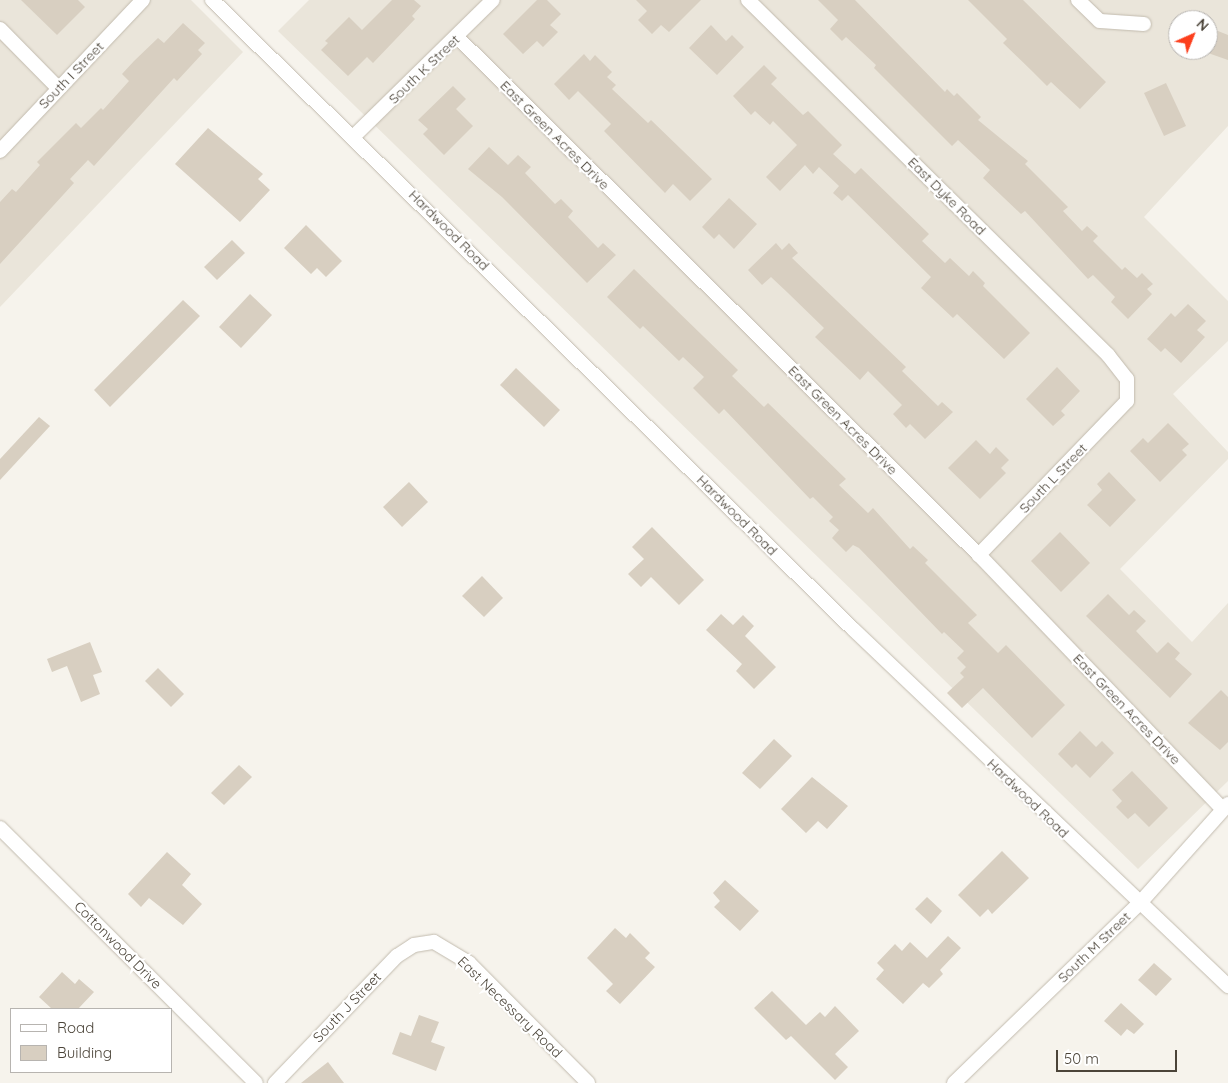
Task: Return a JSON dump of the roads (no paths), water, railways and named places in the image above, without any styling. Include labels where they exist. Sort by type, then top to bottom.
[{"type":"street","name":"South I Street","points":[[0,151],[143,0]]},
{"type":"street","name":"Hardwood Road","points":[[212,0],[354,136],[852,629],[1139,904],[1228,986]]},
{"type":"street","name":"South K Street","points":[[354,136],[493,0]]},
{"type":"street","name":"East Dyke Road","points":[[748,0],[1108,355],[1126,379],[1127,401]]},
{"type":"street","points":[[1078,0],[1100,21],[1144,24]]},
{"type":"street","points":[[0,29],[58,88]]},
{"type":"street","name":"East Green Acres Drive","points":[[457,37],[979,555],[1226,806]]},
{"type":"street","name":"South L Street","points":[[979,555],[1127,401]]},
{"type":"street","name":"South M Street","points":[[954,1083],[1139,904],[1226,806]]},
{"type":"street","name":"Cottonwood Drive","points":[[0,828],[256,1083]]},
{"type":"street","name":"South J Street","points":[[275,1083],[396,956],[426,942]]},
{"type":"street","name":"East Necessary Road","points":[[426,942],[446,947],[469,963],[588,1083]]}]
